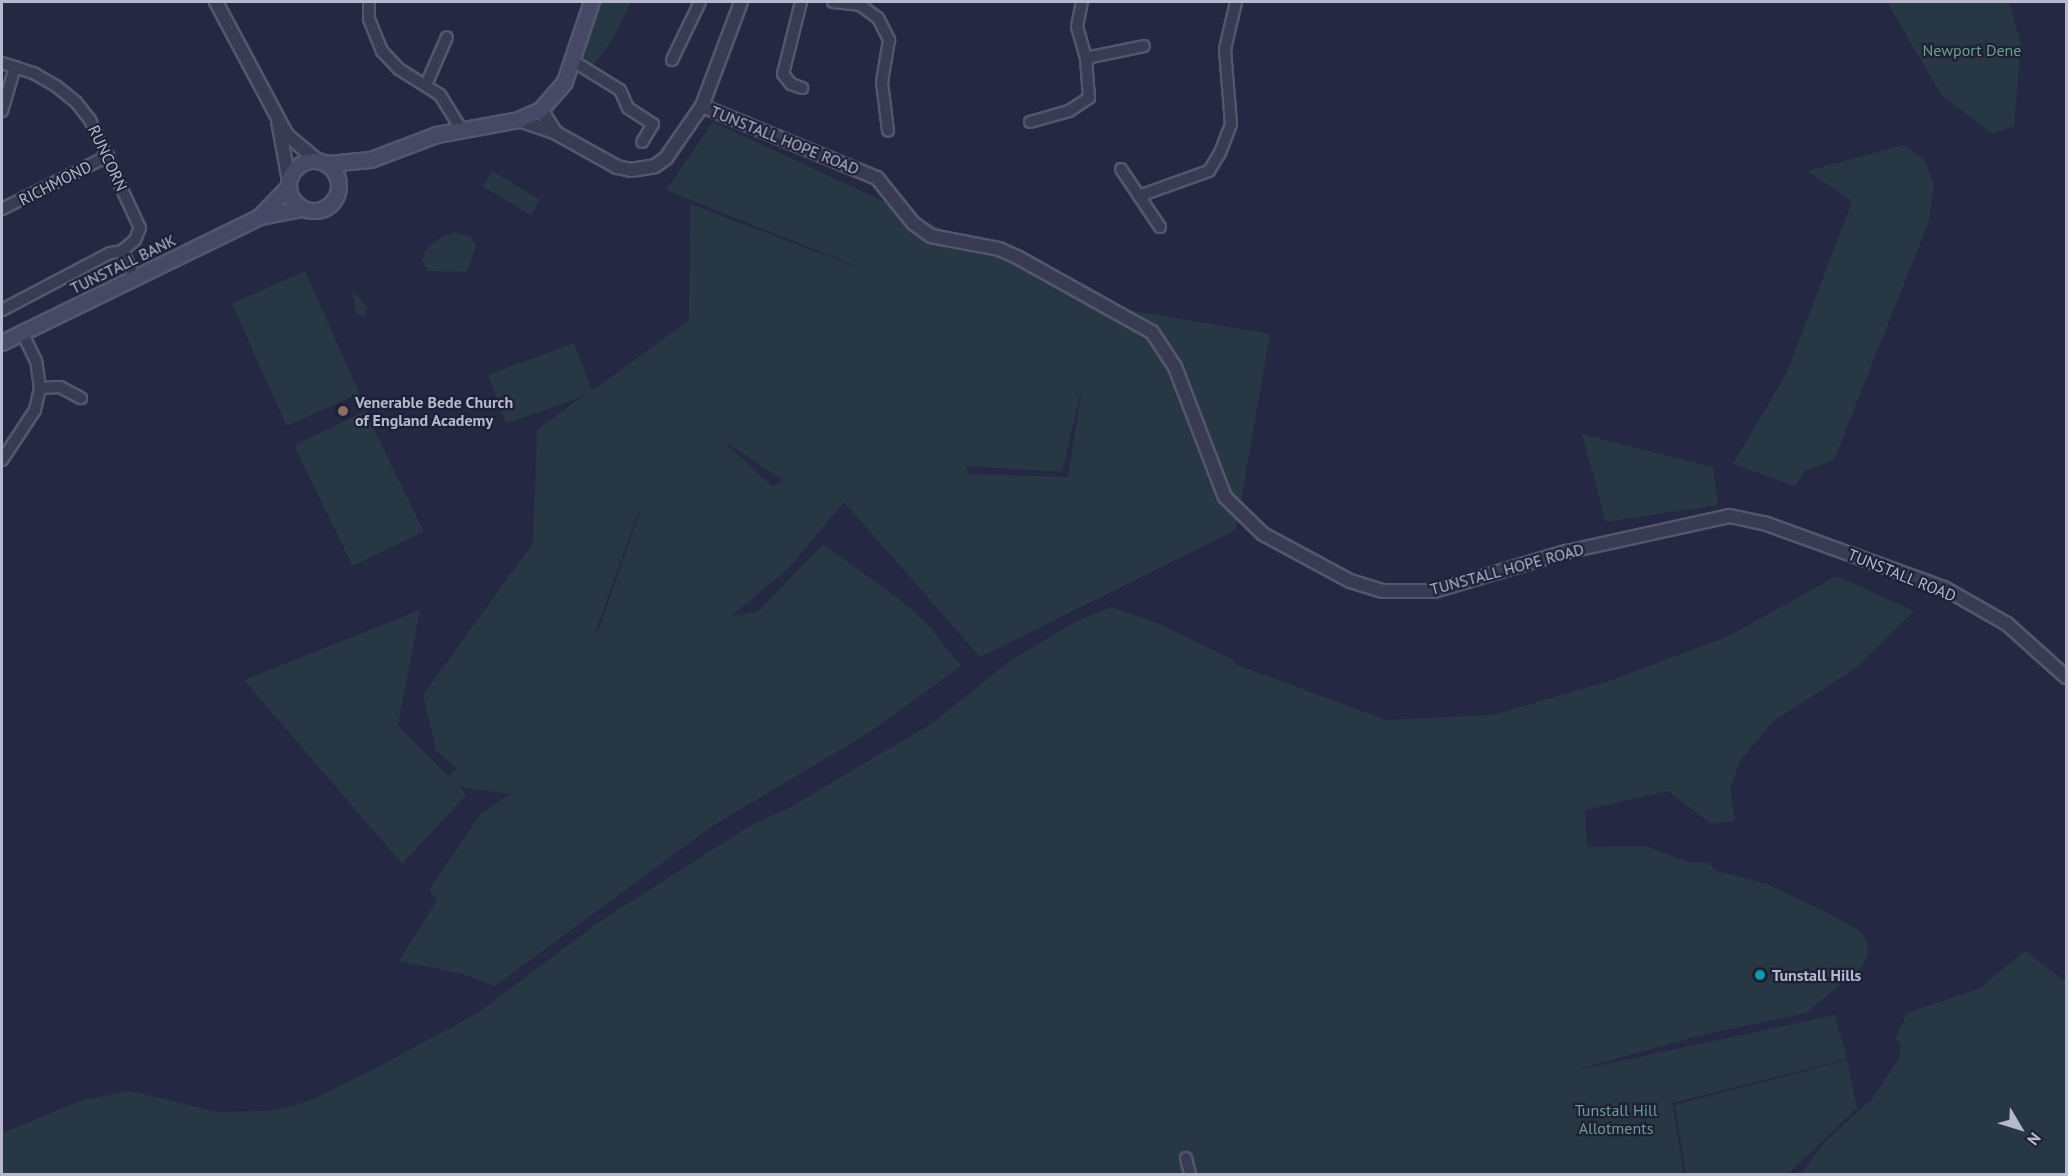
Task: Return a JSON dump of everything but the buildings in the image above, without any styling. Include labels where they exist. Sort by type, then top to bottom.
[{"type":"main road","points":[[371,160],[340,184],[333,204],[321,211],[302,209],[289,184],[303,163],[371,160],[461,128],[519,120],[541,110],[560,91],[573,62],[592,2]]},
{"type":"main road","points":[[322,162],[340,184]]},
{"type":"main road","name":"TUNSTALL BANK","points":[[260,217],[289,184]]},
{"type":"main road","name":"TUNSTALL BANK","points":[[2,343],[134,276],[260,217],[302,209]]},
{"type":"street","points":[[216,2],[261,81],[278,120],[296,146],[322,162]]},
{"type":"street","points":[[369,2],[369,19],[382,51],[399,69],[444,100],[461,128]]},
{"type":"street","points":[[672,60],[700,2]]},
{"type":"street","points":[[801,2],[783,74],[791,84],[802,88]]},
{"type":"street","points":[[833,2],[860,5],[878,18],[889,40],[882,82],[888,130]]},
{"type":"street","points":[[1030,122],[1069,111],[1089,98],[1086,58],[1077,27],[1082,2]]},
{"type":"street","points":[[1139,196],[1209,171],[1220,153],[1230,124],[1226,49],[1236,2]]},
{"type":"street","points":[[519,120],[556,133],[617,167],[645,169],[666,158],[702,106],[738,3]]},
{"type":"street","points":[[426,86],[447,37]]},
{"type":"street","points":[[1086,58],[1144,46]]},
{"type":"street","points":[[573,62],[620,90],[628,108],[653,124],[642,142]]},
{"type":"street","name":"RUNCORN","points":[[2,63],[35,74],[76,102],[108,156],[140,228],[135,240],[122,251]]},
{"type":"street","points":[[2,111],[15,67]]},
{"type":"street","name":"TUNSTALL HOPE ROAD","points":[[702,106],[877,178],[913,223],[932,236],[999,249],[1152,332],[1175,367],[1225,497],[1263,534],[1350,581],[1383,591],[1434,591],[1566,552],[1730,516],[1752,520]]},
{"type":"street","points":[[541,110],[556,133]]},
{"type":"street","points":[[278,120],[289,184]]},
{"type":"street","name":"RICHMOND","points":[[2,209],[108,156]]},
{"type":"street","points":[[1121,170],[1160,227]]},
{"type":"street","points":[[2,310],[110,253],[122,251],[134,276]]},
{"type":"street","points":[[2,460],[35,410],[40,388],[36,361],[22,332]]},
{"type":"street","points":[[40,388],[60,387],[81,398]]},
{"type":"street","name":"TUNSTALL ROAD","points":[[1752,520],[1944,588],[2007,624],[2067,677]]},
{"type":"street","points":[[1186,1158],[1190,1174]]},
{"type":"green space","points":[[600,2],[631,2],[611,42],[591,68],[583,55]]},
{"type":"green space","name":"Newport Dene","points":[[1887,2],[2009,2],[2021,44],[2014,126],[1993,134],[1942,96]]},
{"type":"green space","points":[[713,122],[1110,307],[1270,334],[1236,530],[980,657],[844,502],[788,569],[731,616],[758,612],[823,544],[903,602],[928,625],[961,666],[870,732],[711,827],[495,986],[463,974],[399,961],[437,900],[429,889],[481,814],[510,794],[460,787],[466,795],[402,864],[244,680],[420,610],[398,725],[449,777],[457,768],[436,751],[423,695],[533,543],[537,430],[583,396],[506,424],[488,375],[574,343],[592,391],[689,320],[690,204],[886,278],[666,190]],"holes":[[[1082,387],[1068,477],[969,474],[966,466],[1062,472]],[[724,442],[783,480],[773,487]],[[639,511],[599,629],[595,633]]]},
{"type":"green space","points":[[1904,145],[1924,159],[1934,184],[1929,221],[1834,460],[1806,470],[1795,486],[1733,464],[1788,370],[1852,201],[1807,171]]},
{"type":"green space","points":[[492,171],[540,200],[531,215],[483,186]]},
{"type":"green space","points":[[455,232],[471,237],[476,246],[467,272],[428,271],[422,261],[425,251],[441,237]]},
{"type":"green space","points":[[305,271],[360,393],[286,426],[232,304]]},
{"type":"green space","points":[[353,291],[368,308],[364,317],[356,313]]},
{"type":"green space","points":[[365,411],[424,531],[353,566],[294,446]]},
{"type":"green space","points":[[1582,434],[1713,467],[1718,505],[1606,522]]},
{"type":"green space","name":"Tunstall Hill Allotments","points":[[1837,576],[1914,611],[1853,670],[1772,722],[1740,761],[1730,788],[1735,821],[1711,824],[1668,791],[1585,810],[1587,847],[1646,846],[1688,862],[1709,863],[1716,871],[1767,884],[1828,913],[1861,932],[1867,942],[1868,954],[1862,967],[1806,1013],[1694,1037],[1569,1072],[1835,1015],[1847,1059],[1672,1103],[1684,1174],[2,1174],[2,1133],[83,1100],[131,1091],[217,1112],[270,1111],[309,1101],[380,1066],[479,1012],[602,920],[751,825],[787,809],[931,724],[1011,660],[1073,623],[1111,607],[1155,622],[1234,660],[1235,664],[1386,720],[1493,715],[1609,681],[1729,636]]},
{"type":"green space","points":[[2025,951],[2066,982],[2066,1174],[1800,1174],[1825,1142],[1873,1098],[1900,1057],[1900,1042],[1895,1040],[1907,1013],[1978,989]]},
{"type":"green space","points":[[1847,1060],[1857,1108],[1788,1174],[1686,1174],[1675,1105]]},
{"type":"place","name":"Venerable Bede Church of England Academy","points":[[343,411]]},
{"type":"place","name":"Tunstall Hills","points":[[1760,975]]}]
